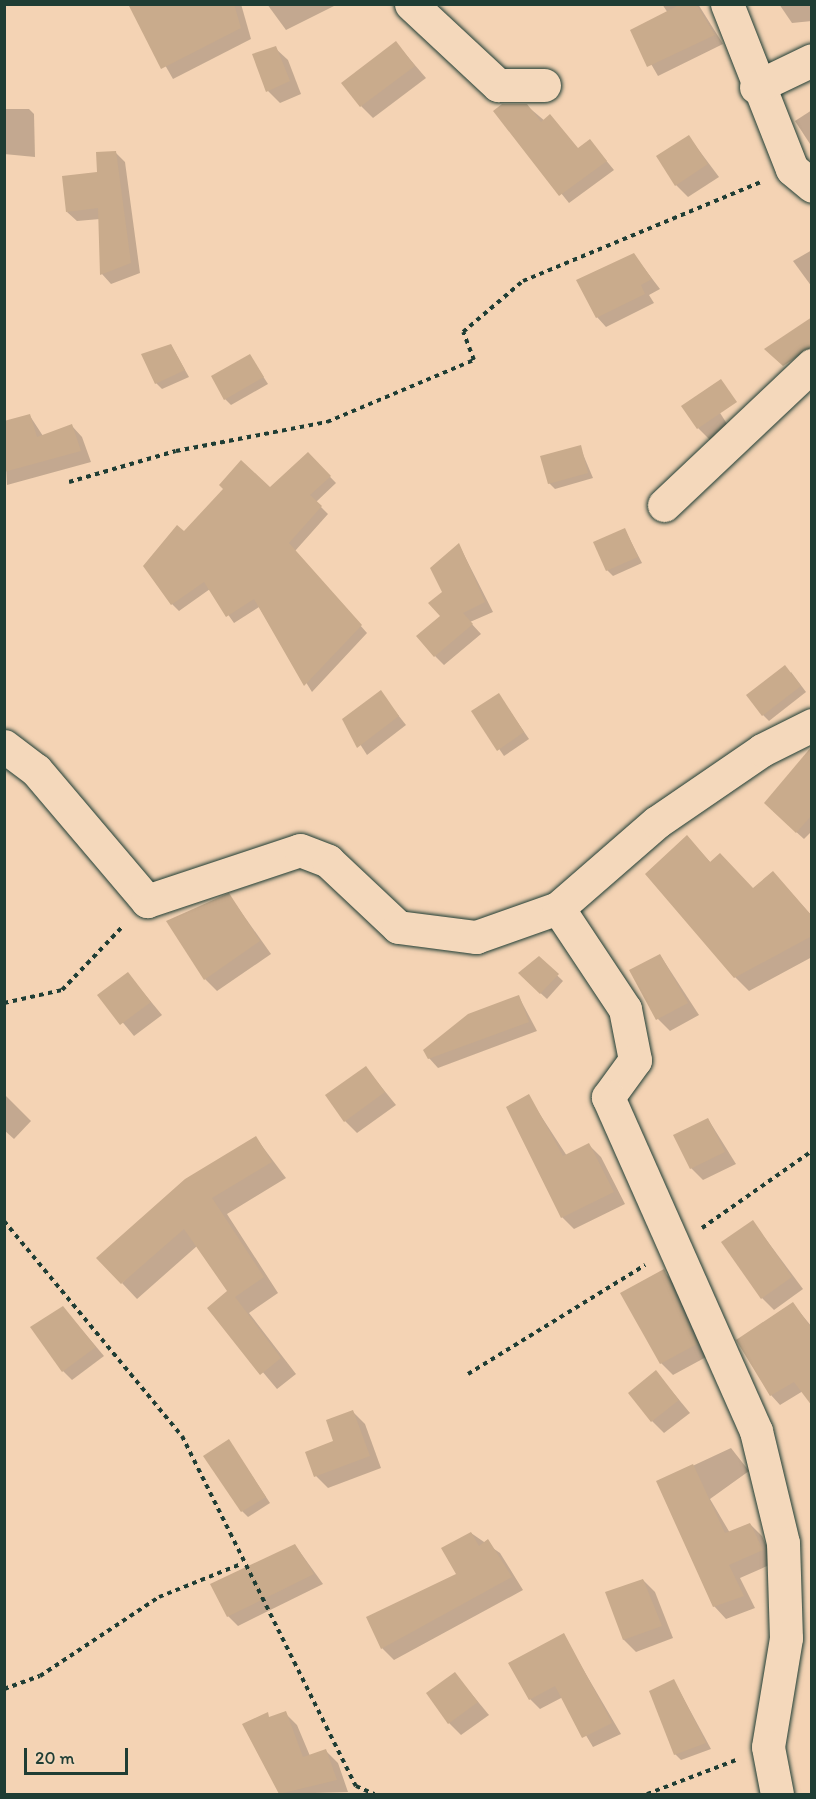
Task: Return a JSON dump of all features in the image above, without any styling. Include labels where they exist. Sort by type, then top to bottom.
[{"type":"street","points":[[411,4],[498,85],[544,85]]},
{"type":"street","points":[[727,4],[756,87],[802,177]]},
{"type":"street","points":[[756,87],[812,60]]},
{"type":"street","points":[[664,505],[812,365]]},
{"type":"street","points":[[4,746],[36,770],[147,901],[300,850],[328,861],[398,927],[476,937],[558,908],[657,822],[762,750],[812,725]]},
{"type":"street","points":[[558,908],[625,1009],[635,1060],[608,1097],[756,1431],[783,1543],[786,1638],[768,1747],[777,1794]]},
{"type":"path","points":[[69,482],[177,451],[327,422],[474,360],[463,332],[523,281],[802,177]]},
{"type":"path","points":[[4,1003],[62,990],[147,901]]},
{"type":"path","points":[[468,1374],[673,1248],[812,1151]]},
{"type":"path","points":[[4,1221],[182,1436],[242,1564],[356,1786],[374,1794]]},
{"type":"path","points":[[4,1689],[40,1676],[159,1597],[242,1564]]},
{"type":"path","points":[[647,1794],[768,1747]]},
{"type":"building","points":[[128,4],[234,4],[241,28],[161,69]]},
{"type":"building","points":[[681,4],[696,4],[715,35],[647,67],[630,30]]},
{"type":"building","points":[[396,41],[415,66],[360,107],[341,83]]},
{"type":"building","points":[[276,46],[290,81],[266,92],[252,54]]},
{"type":"building","points":[[502,104],[527,104],[541,122],[550,114],[578,148],[590,139],[607,161],[559,196],[493,111]]},
{"type":"building","points":[[689,135],[708,164],[675,186],[656,156]]},
{"type":"building","points":[[116,151],[131,263],[100,275],[98,208],[66,212],[62,176],[97,172],[96,152]]},
{"type":"building","points":[[634,253],[652,279],[641,285],[645,294],[596,318],[576,280]]},
{"type":"building","points":[[812,317],[812,347],[783,366],[764,349]]},
{"type":"building","points":[[171,344],[185,370],[155,384],[141,354]]},
{"type":"building","points":[[250,354],[264,377],[224,400],[211,376]]},
{"type":"building","points":[[721,379],[737,402],[697,429],[681,406]]},
{"type":"building","points":[[30,414],[37,437],[72,424],[81,451],[4,472],[4,421]]},
{"type":"building","points":[[581,445],[588,473],[548,484],[540,456]]},
{"type":"building","points":[[308,452],[331,476],[310,495],[322,506],[289,543],[362,625],[304,686],[254,599],[226,617],[204,582],[171,605],[143,566],[177,525],[184,531],[223,489],[219,485],[241,460],[270,487]]},
{"type":"building","points":[[625,528],[638,557],[606,571],[593,542]]},
{"type":"building","points":[[459,543],[485,602],[463,613],[473,624],[434,657],[416,636],[440,616],[428,603],[442,592],[430,568]]},
{"type":"building","points":[[785,665],[801,686],[762,716],[746,695]]},
{"type":"building","points":[[381,690],[399,716],[357,748],[342,719]]},
{"type":"building","points":[[499,693],[524,732],[497,751],[471,711]]},
{"type":"building","points":[[812,746],[812,815],[796,833],[764,803]]},
{"type":"building","points":[[687,835],[710,862],[720,853],[753,888],[773,871],[812,916],[812,936],[734,978],[645,874]]},
{"type":"building","points":[[229,893],[260,941],[204,980],[166,921]]},
{"type":"building","points":[[660,954],[688,1003],[656,1020],[629,970]]},
{"type":"building","points":[[539,956],[559,974],[540,994],[518,973]]},
{"type":"building","points":[[128,972],[151,1002],[120,1025],[97,995]]},
{"type":"building","points":[[519,995],[529,1022],[428,1059],[423,1050],[468,1014]]},
{"type":"building","points":[[366,1066],[385,1092],[344,1122],[325,1095]]},
{"type":"building","points":[[529,1094],[563,1156],[589,1143],[614,1192],[561,1218],[506,1107]]},
{"type":"building","points":[[708,1118],[725,1152],[690,1169],[673,1135]]},
{"type":"building","points":[[256,1136],[272,1162],[212,1198],[264,1277],[235,1297],[281,1358],[260,1375],[207,1308],[227,1291],[184,1229],[121,1284],[96,1258],[185,1179]]},
{"type":"building","points":[[753,1220],[792,1277],[761,1299],[721,1242]]},
{"type":"building","points":[[664,1269],[697,1344],[660,1364],[620,1293]]},
{"type":"building","points":[[793,1302],[812,1329],[812,1406],[794,1382],[770,1396],[736,1340]]},
{"type":"building","points":[[63,1306],[96,1347],[62,1372],[30,1327]]},
{"type":"building","points":[[656,1370],[679,1400],[651,1422],[628,1393]]},
{"type":"building","points":[[353,1410],[370,1456],[314,1477],[305,1452],[333,1441],[326,1420]]},
{"type":"building","points":[[229,1439],[266,1497],[241,1512],[203,1456]]},
{"type":"building","points":[[693,1464],[725,1533],[750,1523],[763,1550],[729,1565],[744,1596],[713,1607],[656,1481]]},
{"type":"building","points":[[471,1532],[479,1546],[488,1539],[512,1577],[381,1649],[366,1617],[456,1574],[441,1548]]},
{"type":"building","points":[[295,1544],[314,1574],[227,1617],[210,1584]]},
{"type":"building","points":[[643,1579],[662,1626],[623,1640],[605,1592]]},
{"type":"building","points":[[564,1633],[612,1723],[582,1738],[555,1686],[529,1700],[508,1663]]},
{"type":"building","points":[[455,1672],[478,1702],[448,1724],[426,1693]]},
{"type":"building","points":[[674,1679],[706,1743],[674,1755],[649,1691]]},
{"type":"building","points":[[286,1711],[303,1757],[326,1749],[337,1780],[279,1794],[242,1724],[268,1712],[269,1717]]}]
